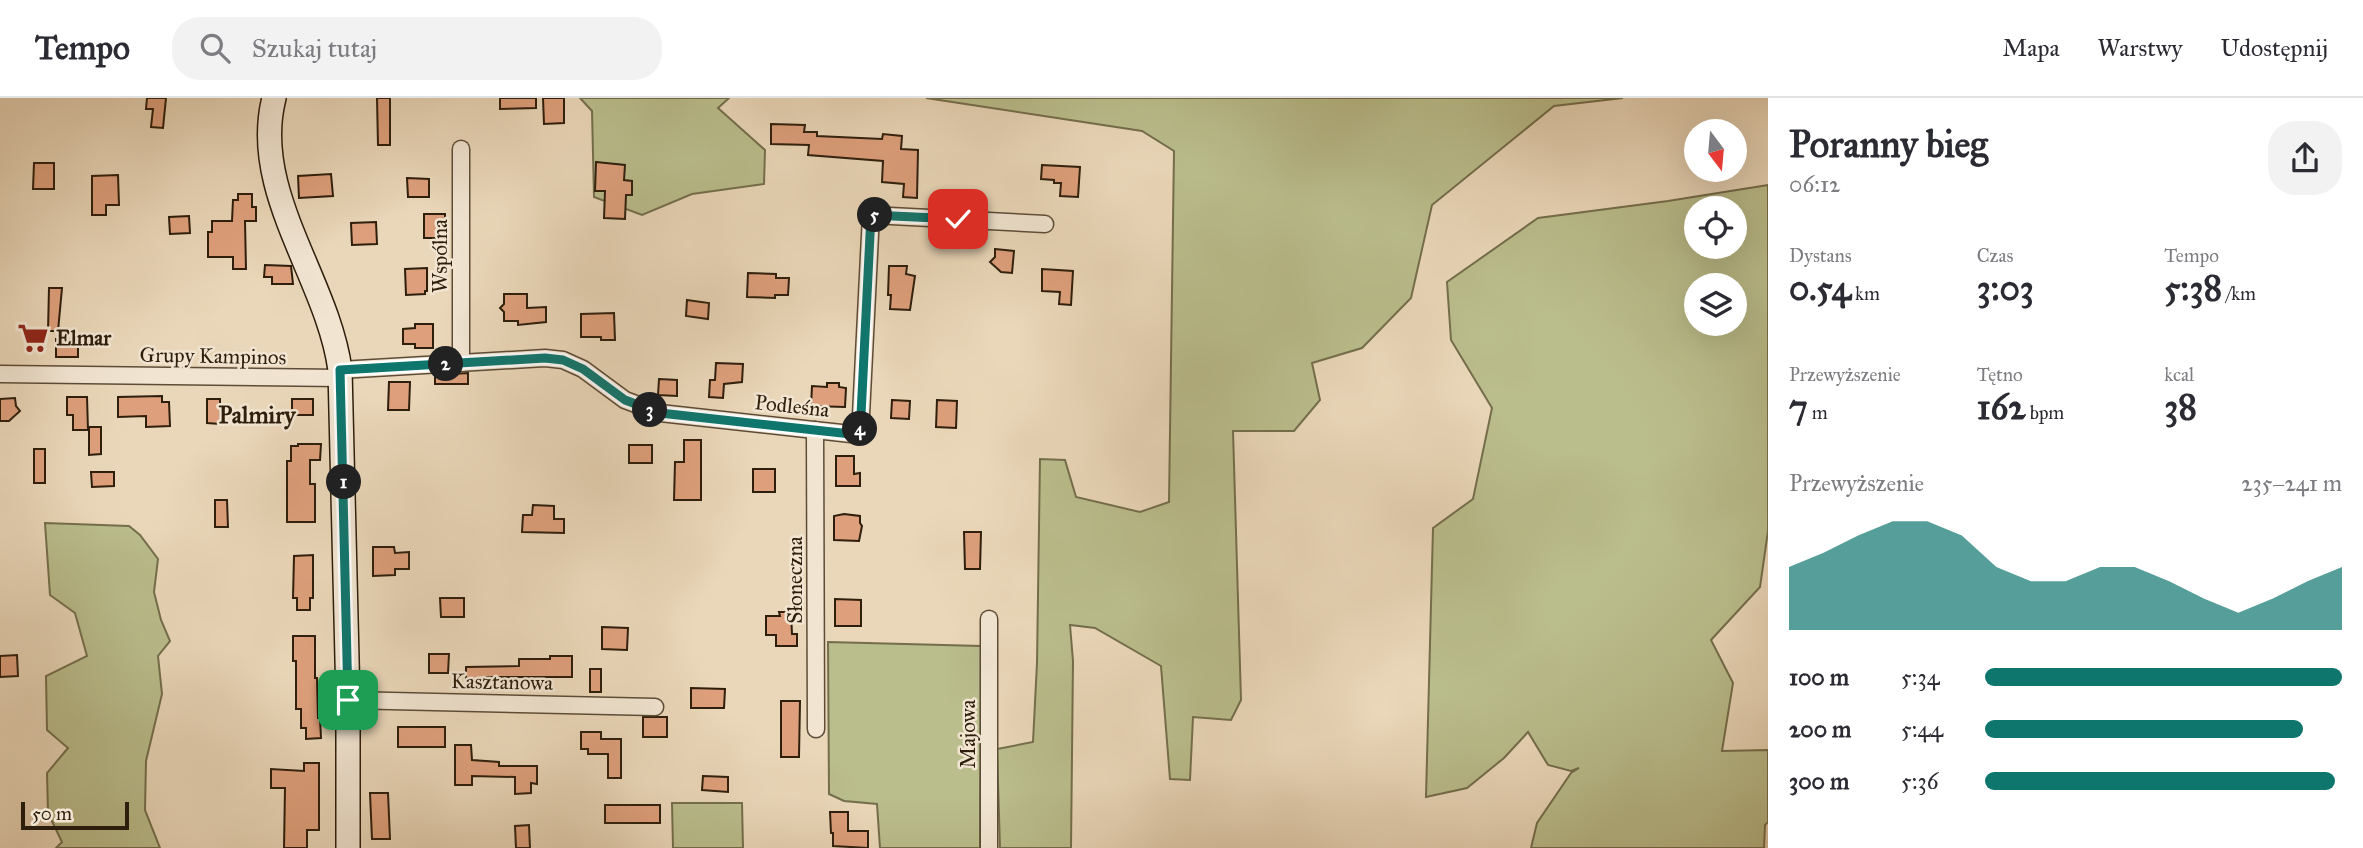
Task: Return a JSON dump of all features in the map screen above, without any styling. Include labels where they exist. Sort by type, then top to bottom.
[{"type":"street","points":[[274,98],[269,119],[270,164],[282,202],[330,321],[337,346],[340,374],[348,700],[348,848]]},
{"type":"street","name":"Wspólna","points":[[461,149],[461,363]]},
{"type":"street","name":"Podleśna","points":[[340,374],[461,363],[545,358],[563,360],[583,369],[625,400],[660,413],[860,435],[871,215],[1045,224]]},
{"type":"street","name":"Grupy Kampinos","points":[[0,374],[340,374]]},
{"type":"street","name":"Słoneczna","points":[[815,430],[816,729]]},
{"type":"street","name":"Majowa","points":[[989,619],[989,848]]},
{"type":"street","name":"Kasztanowa","points":[[348,700],[655,706]]},
{"type":"green space","points":[[580,98],[729,98],[718,108],[765,150],[764,184],[692,194],[642,215],[594,197],[592,111]]},
{"type":"green space","points":[[926,98],[1623,98],[1554,106],[1432,205],[1411,298],[1362,348],[1312,363],[1320,400],[1294,431],[1233,431],[1241,700],[1231,720],[1193,717],[1190,780],[1170,779],[1161,666],[1095,628],[1070,625],[1073,661],[1071,848],[1000,848],[997,749],[1033,742],[1040,459],[1065,460],[1076,497],[1140,512],[1169,502],[1174,151],[1142,131]]},
{"type":"green space","points":[[1768,185],[1768,531],[1760,587],[1711,640],[1733,683],[1722,751],[1768,750],[1768,822],[1765,825],[1764,848],[1531,848],[1537,823],[1571,773],[1579,768],[1571,771],[1548,765],[1528,732],[1504,758],[1467,788],[1426,797],[1433,528],[1473,499],[1492,408],[1451,340],[1447,282],[1538,218],[1684,198],[1684,259],[1747,259],[1747,196],[1699,196]]},
{"type":"green space","points":[[45,523],[129,526],[140,535],[158,559],[154,592],[170,641],[158,656],[162,694],[146,761],[145,810],[160,848],[56,848],[62,842],[48,813],[47,773],[68,748],[47,730],[46,676],[87,656],[75,613],[50,595]]},
{"type":"green space","points":[[828,642],[981,646],[980,848],[880,848],[877,804],[844,801],[829,794]]},
{"type":"green space","points":[[672,803],[742,803],[743,848],[673,848]]},
{"type":"building","points":[[147,98],[166,98],[163,128],[151,127],[153,109],[146,109]]},
{"type":"building","points":[[377,98],[390,98],[390,145],[378,145]]},
{"type":"building","points":[[500,98],[536,98],[536,108],[500,109]]},
{"type":"building","points":[[543,98],[564,98],[564,123],[544,124]]},
{"type":"building","points":[[771,124],[805,125],[804,132],[817,132],[817,136],[882,139],[883,134],[902,136],[901,149],[918,150],[917,198],[903,197],[904,184],[882,182],[883,161],[808,155],[809,145],[771,144]]},
{"type":"building","points":[[596,162],[625,165],[624,180],[632,181],[632,195],[626,195],[625,219],[604,218],[605,191],[595,191]]},
{"type":"building","points":[[34,163],[54,163],[54,189],[33,189]]},
{"type":"building","points":[[1042,165],[1080,167],[1078,197],[1060,196],[1061,183],[1041,179]]},
{"type":"building","points":[[331,174],[333,196],[299,198],[298,176]]},
{"type":"building","points":[[118,175],[119,205],[106,205],[106,215],[92,215],[92,176]]},
{"type":"building","points":[[407,178],[429,179],[429,197],[408,197]]},
{"type":"building","points":[[238,194],[252,194],[252,207],[256,207],[256,221],[245,221],[246,269],[233,269],[233,257],[208,257],[208,232],[212,232],[212,221],[232,221],[233,200],[238,200]]},
{"type":"building","points":[[424,214],[445,214],[445,235],[424,238]]},
{"type":"building","points":[[189,216],[190,233],[170,234],[169,217]]},
{"type":"building","points":[[376,222],[377,244],[352,245],[351,223]]},
{"type":"building","points":[[995,249],[1014,251],[1012,273],[1001,272],[990,262],[995,257]]},
{"type":"building","points":[[265,265],[291,266],[293,284],[272,284],[272,277],[264,277]]},
{"type":"building","points":[[889,266],[907,266],[906,274],[915,276],[910,310],[890,309]]},
{"type":"building","points":[[427,268],[425,294],[406,295],[405,269]]},
{"type":"building","points":[[1042,269],[1073,271],[1071,305],[1059,304],[1060,292],[1042,291]]},
{"type":"building","points":[[748,273],[776,274],[776,278],[789,278],[788,295],[775,295],[775,298],[747,297]]},
{"type":"building","points":[[49,288],[62,288],[58,331],[48,331]]},
{"type":"building","points":[[504,294],[527,294],[527,308],[546,307],[546,322],[518,325],[518,321],[504,321],[504,312],[500,308],[504,304]]},
{"type":"building","points":[[687,300],[709,303],[708,319],[686,316]]},
{"type":"building","points":[[614,313],[615,340],[581,337],[581,314]]},
{"type":"building","points":[[415,324],[433,324],[433,348],[415,348],[415,344],[403,344],[403,329],[415,328]]},
{"type":"building","points":[[56,339],[78,340],[78,357],[56,357]]},
{"type":"building","points":[[716,363],[743,364],[742,382],[724,384],[723,398],[709,397],[710,380],[715,380]]},
{"type":"building","points":[[468,373],[468,384],[435,384],[435,375]]},
{"type":"building","points":[[659,379],[677,380],[677,396],[658,395]]},
{"type":"building","points":[[389,382],[410,382],[409,410],[388,410]]},
{"type":"building","points":[[827,383],[839,383],[839,387],[846,388],[845,407],[811,406],[812,386],[827,387]]},
{"type":"building","points":[[162,396],[162,402],[169,402],[170,426],[146,427],[146,416],[118,417],[118,397]]},
{"type":"building","points":[[67,397],[87,397],[88,430],[73,430],[73,415],[67,415]]},
{"type":"building","points":[[15,398],[20,411],[9,421],[0,421],[0,399]]},
{"type":"building","points":[[207,399],[220,399],[220,424],[207,423]]},
{"type":"building","points":[[292,399],[313,399],[313,415],[292,415]]},
{"type":"building","points":[[892,400],[910,401],[909,419],[891,418]]},
{"type":"building","points":[[937,400],[957,401],[956,428],[936,427]]},
{"type":"building","points":[[89,427],[101,427],[101,454],[89,455]]},
{"type":"building","points":[[684,440],[701,440],[701,500],[674,500],[675,462],[684,462]]},
{"type":"building","points":[[321,444],[320,460],[310,460],[310,484],[315,484],[315,522],[287,522],[287,461],[291,461],[291,446]]},
{"type":"building","points":[[629,445],[652,445],[652,463],[629,463]]},
{"type":"building","points":[[34,449],[45,449],[45,483],[34,483]]},
{"type":"building","points":[[836,456],[854,456],[854,474],[860,473],[860,486],[836,486]]},
{"type":"building","points":[[753,469],[775,469],[775,492],[753,492]]},
{"type":"building","points":[[91,472],[114,472],[114,486],[92,487]]},
{"type":"building","points":[[215,500],[227,500],[228,527],[215,527]]},
{"type":"building","points":[[533,505],[554,506],[554,519],[564,519],[564,533],[522,532],[523,515],[532,515]]},
{"type":"building","points":[[834,516],[860,516],[862,526],[859,541],[834,540]]},
{"type":"building","points":[[964,532],[981,532],[980,569],[965,569]]},
{"type":"building","points":[[373,547],[394,547],[395,553],[409,552],[409,569],[395,569],[395,575],[373,576]]},
{"type":"building","points":[[313,555],[313,598],[310,598],[310,610],[297,610],[297,598],[293,598],[294,556]]},
{"type":"building","points":[[440,598],[464,598],[464,617],[441,617]]},
{"type":"building","points":[[835,599],[861,600],[861,626],[835,626]]},
{"type":"building","points":[[779,612],[791,612],[792,634],[797,634],[797,646],[776,646],[776,635],[766,635],[766,616],[780,616]]},
{"type":"building","points":[[602,627],[628,628],[627,650],[602,649]]},
{"type":"building","points":[[293,636],[315,636],[315,678],[321,738],[306,739],[306,728],[301,728],[301,709],[296,709]]},
{"type":"building","points":[[429,654],[449,654],[448,673],[429,673]]},
{"type":"building","points":[[17,655],[18,676],[0,677],[0,656]]},
{"type":"building","points":[[550,656],[572,656],[572,677],[486,677],[485,684],[466,684],[466,667],[519,666],[519,659],[550,659]]},
{"type":"building","points":[[590,669],[601,669],[601,692],[590,692]]},
{"type":"building","points":[[691,688],[725,689],[724,708],[691,708]]},
{"type":"building","points":[[781,701],[800,701],[799,757],[781,757]]},
{"type":"building","points":[[643,717],[667,717],[667,737],[643,737]]},
{"type":"building","points":[[398,727],[445,727],[445,747],[398,747]]},
{"type":"building","points":[[581,732],[601,732],[601,739],[621,739],[621,778],[608,778],[608,754],[588,754],[588,749],[581,749]]},
{"type":"building","points":[[455,745],[471,745],[472,760],[499,762],[499,766],[537,766],[537,784],[531,783],[531,793],[515,794],[515,777],[472,776],[472,785],[455,785]]},
{"type":"building","points":[[304,763],[319,763],[319,830],[307,830],[307,848],[284,848],[285,788],[271,788],[271,769],[304,771]]},
{"type":"building","points":[[703,776],[728,777],[728,792],[702,790]]},
{"type":"building","points":[[370,793],[388,793],[390,839],[372,839]]},
{"type":"building","points":[[605,805],[660,805],[660,823],[605,823]]},
{"type":"building","points":[[830,812],[848,812],[848,831],[868,831],[868,848],[833,846]]},
{"type":"building","points":[[529,825],[530,848],[516,848],[515,826]]},
{"type":"place","name":"Elmar","points":[[33,338]]},
{"type":"district","name":"Palmiry","points":[[257,415]]},
{"type":"route","points":[[348,700],[340,370],[545,358],[563,360],[583,369],[625,400],[660,413],[860,435],[871,215],[958,219]]}]
